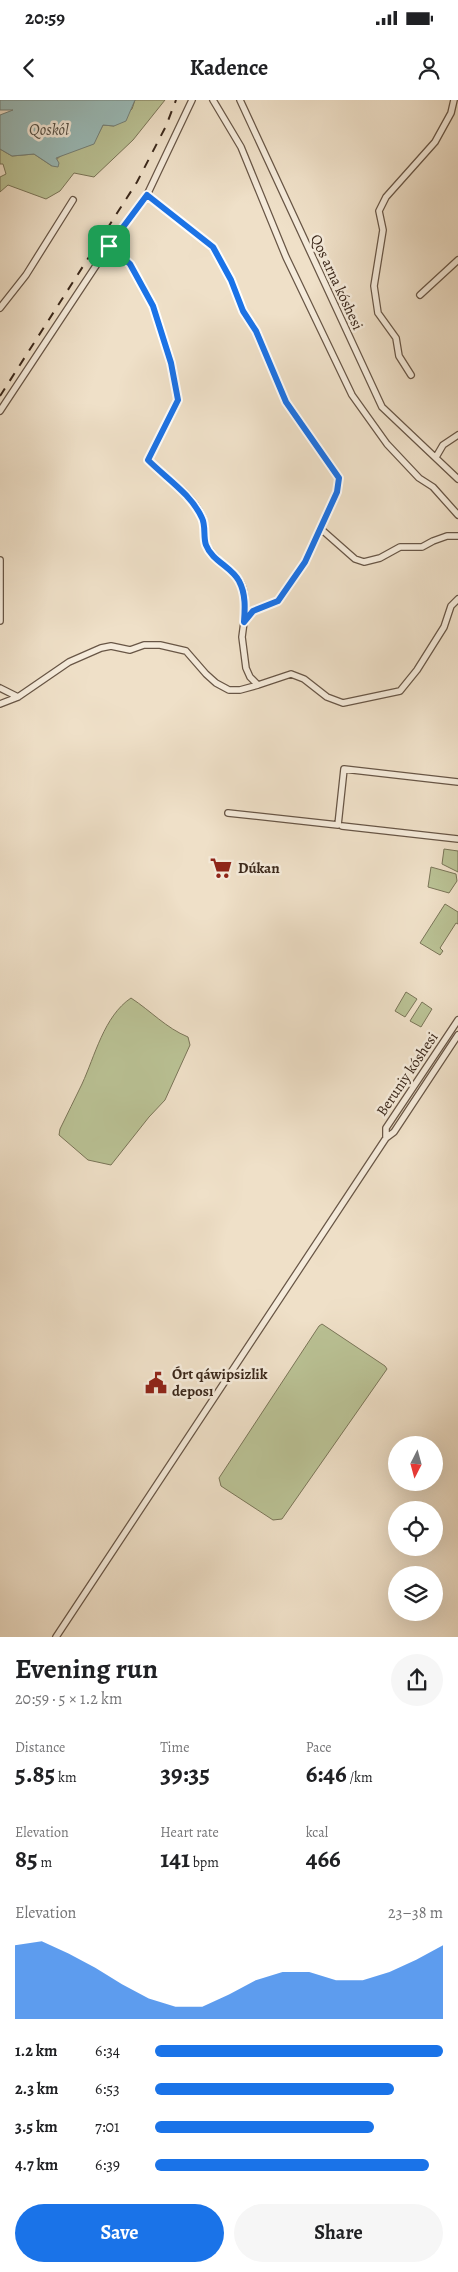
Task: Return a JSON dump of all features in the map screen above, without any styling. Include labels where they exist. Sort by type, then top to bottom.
[{"type":"street","points":[[0,411],[109,246],[147,195],[192,100]]},
{"type":"street","points":[[213,100],[241,147],[286,257],[352,395],[387,444],[419,478],[433,487],[458,515]]},
{"type":"street","name":"Qos arna kóshesi","points":[[240,100],[268,165],[382,406],[458,479]]},
{"type":"street","points":[[411,375],[399,356],[396,338],[378,313],[374,286],[383,230],[379,212],[386,196],[435,142],[451,114],[454,100]]},
{"type":"street","points":[[147,195],[213,247],[231,280],[243,311],[256,331],[286,402],[339,478],[337,492],[305,562],[278,601],[253,611],[244,622]]},
{"type":"street","points":[[0,308],[26,275],[73,200]]},
{"type":"street","points":[[109,246],[130,264],[153,306],[171,363],[178,400],[148,460],[164,476],[179,486],[189,499],[203,519],[206,545],[218,561],[239,580],[245,598],[242,637],[246,668],[250,677],[258,685]]},
{"type":"street","points":[[420,295],[458,260]]},
{"type":"street","points":[[436,457],[443,445],[458,435]]},
{"type":"street","points":[[321,529],[355,559],[364,562],[380,558],[400,547],[422,547],[447,536],[458,536]]},
{"type":"street","points":[[0,560],[0,621]]},
{"type":"street","points":[[0,704],[18,697],[70,662],[101,648],[111,646],[130,650],[144,646],[160,645],[186,651],[206,674],[216,683],[229,690],[240,690],[291,674],[304,679],[327,697],[343,703],[400,691],[417,670],[444,627],[452,606],[458,599]]},
{"type":"street","points":[[0,688],[18,697]]},
{"type":"street","points":[[340,825],[344,769],[458,782]]},
{"type":"street","points":[[228,813],[458,839]]},
{"type":"street","name":"Beruniy kóshesi","points":[[386,1138],[386,1128],[458,1020]]},
{"type":"street","name":"Beruniy kóshesi","points":[[386,1138],[394,1132],[458,1035]]},
{"type":"street","points":[[439,1050],[446,1054]]},
{"type":"street","points":[[56,1637],[386,1138]]},
{"type":"green space","points":[[135,100],[165,100],[133,140],[94,177],[74,173],[60,191],[46,199],[8,185],[0,192],[0,177],[6,174],[3,164],[0,164],[0,149],[12,156],[34,154],[52,166],[64,154],[93,144],[103,125],[114,126],[132,109]]},
{"type":"green space","points":[[444,849],[458,851],[458,872],[442,864]]},
{"type":"green space","points":[[431,867],[456,874],[457,881],[449,893],[428,887]]},
{"type":"green space","points":[[445,904],[458,912],[458,924],[456,923],[440,948],[443,951],[440,955],[420,943]]},
{"type":"green space","points":[[406,992],[417,999],[405,1017],[395,1011]]},
{"type":"green space","points":[[131,998],[166,1024],[188,1037],[190,1045],[165,1100],[111,1165],[88,1160],[59,1135],[101,1037],[114,1015]]},
{"type":"green space","points":[[422,1002],[432,1009],[421,1027],[410,1021]]},
{"type":"green space","points":[[322,1324],[387,1369],[282,1519],[273,1520],[221,1486],[219,1478]]},
{"type":"water","name":"Qoskól","points":[[0,100],[135,100],[126,121],[114,126],[103,125],[94,144],[56,158],[59,163],[58,167],[52,166],[34,154],[12,156],[0,149],[0,115],[13,110],[0,110]]},
{"type":"railway","points":[[0,396],[137,182],[166,126],[176,100]]},
{"type":"place","name":"Dúkan","points":[[221,868]]},
{"type":"place","name":"Órt qáwipsizlik deposı","points":[[156,1383]]},
{"type":"route","points":[[147,195],[213,247],[231,280],[243,311],[256,331],[286,402],[309,438],[339,478],[337,492],[305,562],[278,601],[253,611],[244,622],[245,598],[239,580],[218,561],[206,545],[203,519],[179,486],[164,476],[148,460],[178,400],[171,363],[153,306],[130,264],[109,246],[147,195]]}]
